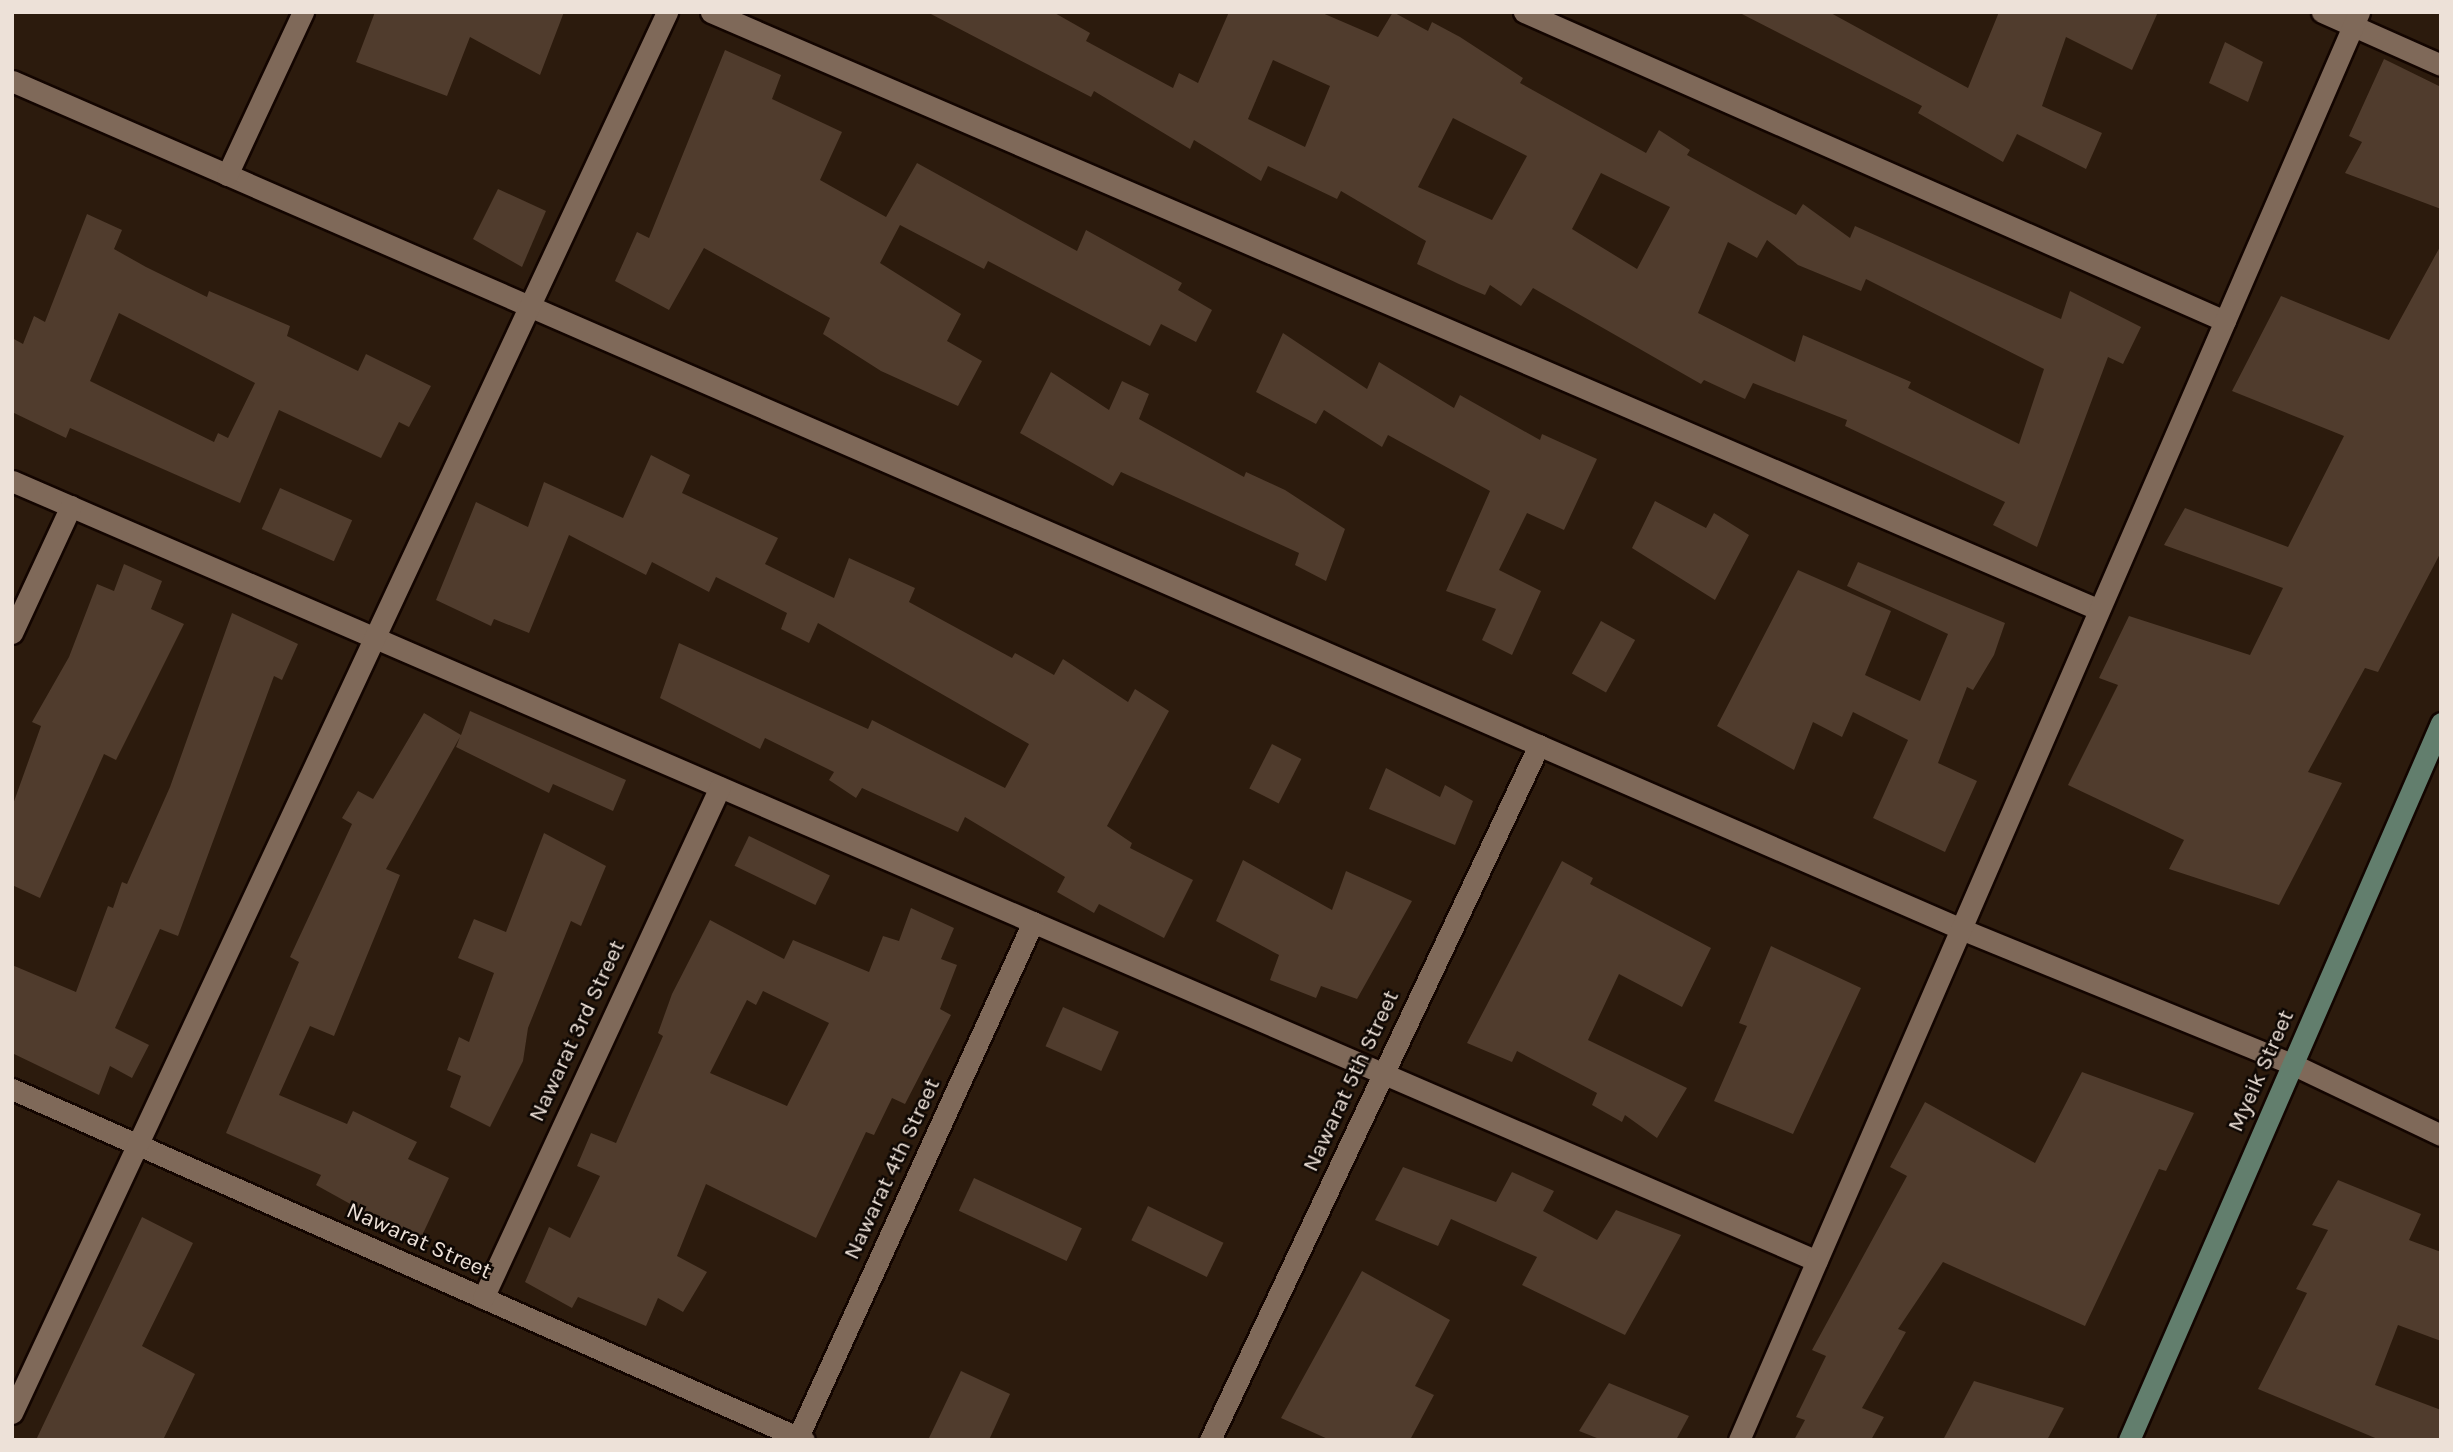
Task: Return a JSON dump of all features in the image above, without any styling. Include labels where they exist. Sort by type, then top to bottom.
[{"type":"street","points":[[227,175],[303,12]]},
{"type":"street","points":[[12,1413],[667,12]]},
{"type":"street","points":[[711,12],[2097,609]]},
{"type":"street","points":[[1524,12],[2225,321]]},
{"type":"street","points":[[2322,12],[2356,19],[2441,65]]},
{"type":"street","points":[[1739,1440],[2097,609],[2356,19]]},
{"type":"street","points":[[12,81],[1961,929],[2292,1064],[2441,1135]]},
{"type":"street","points":[[12,481],[1817,1261]]},
{"type":"street","points":[[12,633],[71,506]]},
{"type":"street","name":"Myeik Street","points":[[2129,1440],[2441,723]]},
{"type":"street","name":"Nawarat 5th Street","points":[[1210,1440],[1539,745]]},
{"type":"street","name":"Nawarat 3rd Street","points":[[483,1298],[720,787]]},
{"type":"street","name":"Nawarat 4th Street","points":[[801,1438],[1033,922]]},
{"type":"street","name":"Nawarat Street","points":[[12,1090],[801,1438]]},
{"type":"building","points":[[375,12],[564,12],[540,75],[470,37],[447,96],[356,62]]},
{"type":"building","points":[[927,12],[1053,12],[1090,33],[1086,41],[1173,88],[1179,73],[1198,83],[1229,12],[1320,12],[1378,37],[1393,12],[1428,31],[1432,22],[1523,78],[1520,83],[1646,153],[1659,130],[1690,150],[1687,155],[1796,215],[1803,204],[1850,238],[1855,226],[2061,319],[2070,291],[2141,327],[2123,364],[2108,357],[2037,547],[1993,525],[2005,502],[1845,426],[1847,420],[1753,383],[1745,399],[1704,380],[1701,384],[1533,288],[1521,306],[1490,285],[1485,295],[1459,284],[1417,264],[1426,241],[1341,191],[1337,199],[1268,166],[1261,181],[1194,140],[1190,149],[1094,91],[1091,97]],"holes":[[[1273,60],[1330,86],[1305,147],[1248,119]],[[1453,118],[1527,156],[1492,220],[1418,187]],[[1601,173],[1670,207],[1637,269],[1572,229]],[[1767,240],[1798,265],[1861,291],[1866,279],[2044,369],[2019,444],[1908,388],[1911,382],[1803,335],[1795,362],[1698,313],[1728,242],[1757,258]]]},
{"type":"building","points":[[1738,12],[1829,12],[1968,88],[1999,12],[2158,12],[2132,70],[2066,37],[2042,106],[2102,133],[2086,169],[2017,134],[2003,162],[1918,113],[1922,106]]},
{"type":"building","points":[[2225,42],[2263,62],[2248,102],[2209,83]]},
{"type":"building","points":[[725,50],[781,75],[772,99],[842,132],[820,180],[886,217],[917,163],[1077,251],[1086,230],[1182,283],[1178,290],[1212,310],[1196,342],[1161,324],[1150,346],[988,261],[984,269],[900,225],[880,263],[961,314],[947,341],[982,361],[958,406],[881,371],[823,334],[830,318],[704,248],[669,310],[615,281],[637,232],[649,238]]},
{"type":"building","points":[[2384,59],[2441,87],[2441,209],[2345,173],[2362,142],[2349,136]]},
{"type":"building","points":[[498,189],[546,211],[522,267],[473,239]]},
{"type":"building","points":[[87,214],[122,230],[114,249],[146,267],[207,297],[209,291],[290,326],[287,336],[358,371],[366,354],[431,386],[409,427],[399,422],[381,458],[279,410],[240,503],[70,428],[66,438],[12,412],[12,338],[23,344],[34,316],[45,322]],"holes":[[[119,313],[255,383],[228,438],[218,433],[214,442],[90,381]]]},
{"type":"building","points":[[2441,245],[2441,552],[2378,672],[2365,668],[2308,772],[2342,783],[2279,905],[2169,869],[2184,840],[2068,785],[2118,685],[2099,678],[2129,616],[2250,655],[2283,588],[2164,545],[2185,508],[2288,547],[2344,436],[2232,391],[2281,296],[2389,340]]},
{"type":"building","points":[[1283,333],[1367,389],[1379,362],[1454,408],[1460,395],[1540,440],[1542,434],[1597,459],[1564,530],[1527,513],[1499,570],[1541,591],[1512,655],[1482,640],[1496,609],[1446,591],[1490,491],[1388,435],[1382,447],[1324,410],[1316,424],[1256,392]]},
{"type":"building","points":[[1051,372],[1109,410],[1122,381],[1149,394],[1139,419],[1244,477],[1246,472],[1285,490],[1345,529],[1326,581],[1295,565],[1299,553],[1121,472],[1113,486],[1020,433]]},
{"type":"building","points":[[651,455],[690,475],[682,493],[778,538],[765,564],[834,598],[849,558],[915,588],[909,602],[1012,658],[1015,653],[1054,675],[1063,659],[1128,702],[1135,689],[1169,711],[1107,826],[1132,843],[1130,848],[1193,880],[1164,938],[1099,904],[1094,913],[1057,892],[1065,877],[965,817],[958,832],[862,788],[856,798],[829,780],[834,772],[765,738],[760,749],[660,698],[679,643],[868,729],[872,720],[1005,788],[1029,744],[818,623],[809,643],[781,629],[787,613],[716,577],[709,592],[652,562],[646,575],[569,535],[529,633],[494,619],[491,626],[436,600],[476,502],[528,527],[544,482],[623,518]]},
{"type":"building","points":[[280,488],[352,520],[334,561],[262,529]]},
{"type":"building","points":[[1655,501],[1706,528],[1714,513],[1749,535],[1715,600],[1632,548]]},
{"type":"building","points":[[1858,562],[2005,623],[1994,655],[1973,690],[1967,687],[1938,763],[1977,781],[1945,852],[1873,818],[1908,740],[1853,712],[1842,737],[1813,722],[1794,770],[1717,726],[1798,570],[1891,611],[1865,675],[1920,701],[1948,634],[1847,586]]},
{"type":"building","points":[[124,564],[162,581],[151,609],[184,624],[116,760],[104,754],[40,898],[12,885],[12,807],[41,726],[32,722],[69,657],[97,584],[114,591]]},
{"type":"building","points":[[232,613],[298,644],[282,680],[274,676],[178,936],[160,929],[115,1028],[149,1045],[132,1078],[110,1066],[99,1095],[12,1053],[12,965],[76,992],[108,906],[113,908],[122,882],[127,884],[170,787]]},
{"type":"building","points":[[1601,621],[1635,640],[1606,692],[1572,673]]},
{"type":"building","points":[[470,711],[626,780],[613,811],[553,784],[549,793],[456,747],[460,737],[386,869],[400,875],[334,1036],[310,1026],[279,1095],[347,1124],[353,1111],[417,1142],[408,1159],[449,1178],[419,1242],[316,1185],[321,1175],[226,1133],[299,962],[290,957],[352,824],[342,818],[358,791],[373,799],[424,713],[461,735]]},
{"type":"building","points":[[1272,744],[1301,759],[1279,804],[1249,789]]},
{"type":"building","points":[[1386,768],[1440,797],[1445,785],[1473,801],[1455,845],[1369,809]]},
{"type":"building","points":[[544,833],[606,866],[581,926],[571,921],[528,1028],[523,1061],[490,1127],[450,1107],[461,1076],[447,1070],[459,1037],[469,1042],[494,973],[458,958],[474,919],[506,932]]},
{"type":"building","points":[[749,836],[830,875],[815,905],[735,866]]},
{"type":"building","points":[[1243,860],[1332,910],[1346,871],[1412,901],[1357,999],[1321,986],[1316,998],[1270,980],[1279,955],[1216,921]]},
{"type":"building","points":[[1562,861],[1593,878],[1590,884],[1711,948],[1682,1007],[1619,974],[1588,1040],[1687,1088],[1657,1138],[1625,1115],[1622,1122],[1592,1105],[1597,1093],[1517,1051],[1512,1062],[1467,1043]]},
{"type":"building","points":[[911,908],[954,928],[941,959],[957,965],[940,1009],[951,1015],[905,1104],[892,1098],[874,1135],[866,1132],[816,1238],[706,1184],[677,1256],[707,1272],[683,1312],[658,1298],[646,1326],[578,1297],[572,1308],[525,1282],[549,1227],[570,1238],[600,1176],[577,1166],[591,1133],[616,1143],[663,1036],[658,1033],[672,994],[710,920],[784,959],[793,940],[869,972],[883,936],[899,941]],"holes":[[[763,991],[829,1023],[787,1106],[710,1073],[747,1000],[756,1005]]]},
{"type":"building","points":[[1771,946],[1861,988],[1793,1134],[1714,1101],[1747,1026],[1739,1023]]},
{"type":"building","points":[[1063,1007],[1119,1032],[1101,1071],[1046,1046]]},
{"type":"building","points":[[2082,1072],[2194,1113],[2166,1171],[2159,1169],[2085,1326],[1943,1262],[1898,1329],[1906,1332],[1862,1408],[1884,1417],[1871,1440],[1794,1440],[1805,1420],[1796,1417],[1826,1356],[1812,1350],[1907,1176],[1890,1167],[1925,1102],[2035,1163]]},
{"type":"building","points":[[1403,1167],[1496,1202],[1512,1172],[1554,1191],[1543,1211],[1597,1240],[1616,1210],[1681,1235],[1625,1335],[1522,1285],[1537,1257],[1451,1219],[1438,1246],[1375,1220]]},
{"type":"building","points":[[974,1178],[1082,1228],[1067,1261],[959,1211]]},
{"type":"building","points":[[2338,1180],[2421,1214],[2409,1240],[2441,1252],[2441,1341],[2398,1325],[2375,1385],[2441,1410],[2441,1440],[2380,1440],[2258,1389],[2307,1293],[2296,1289],[2328,1230],[2312,1225]]},
{"type":"building","points":[[1148,1206],[1223,1243],[1207,1277],[1131,1240]]},
{"type":"building","points":[[142,1217],[193,1243],[142,1346],[195,1374],[163,1440],[36,1440]]},
{"type":"building","points":[[1362,1271],[1450,1320],[1415,1386],[1434,1395],[1410,1440],[1330,1440],[1281,1418]]},
{"type":"building","points":[[961,1371],[1010,1394],[989,1440],[928,1440]]},
{"type":"building","points":[[1974,1381],[2064,1408],[2047,1440],[1943,1440]]},
{"type":"building","points":[[1609,1383],[1689,1416],[1676,1440],[1602,1440],[1579,1431]]}]
